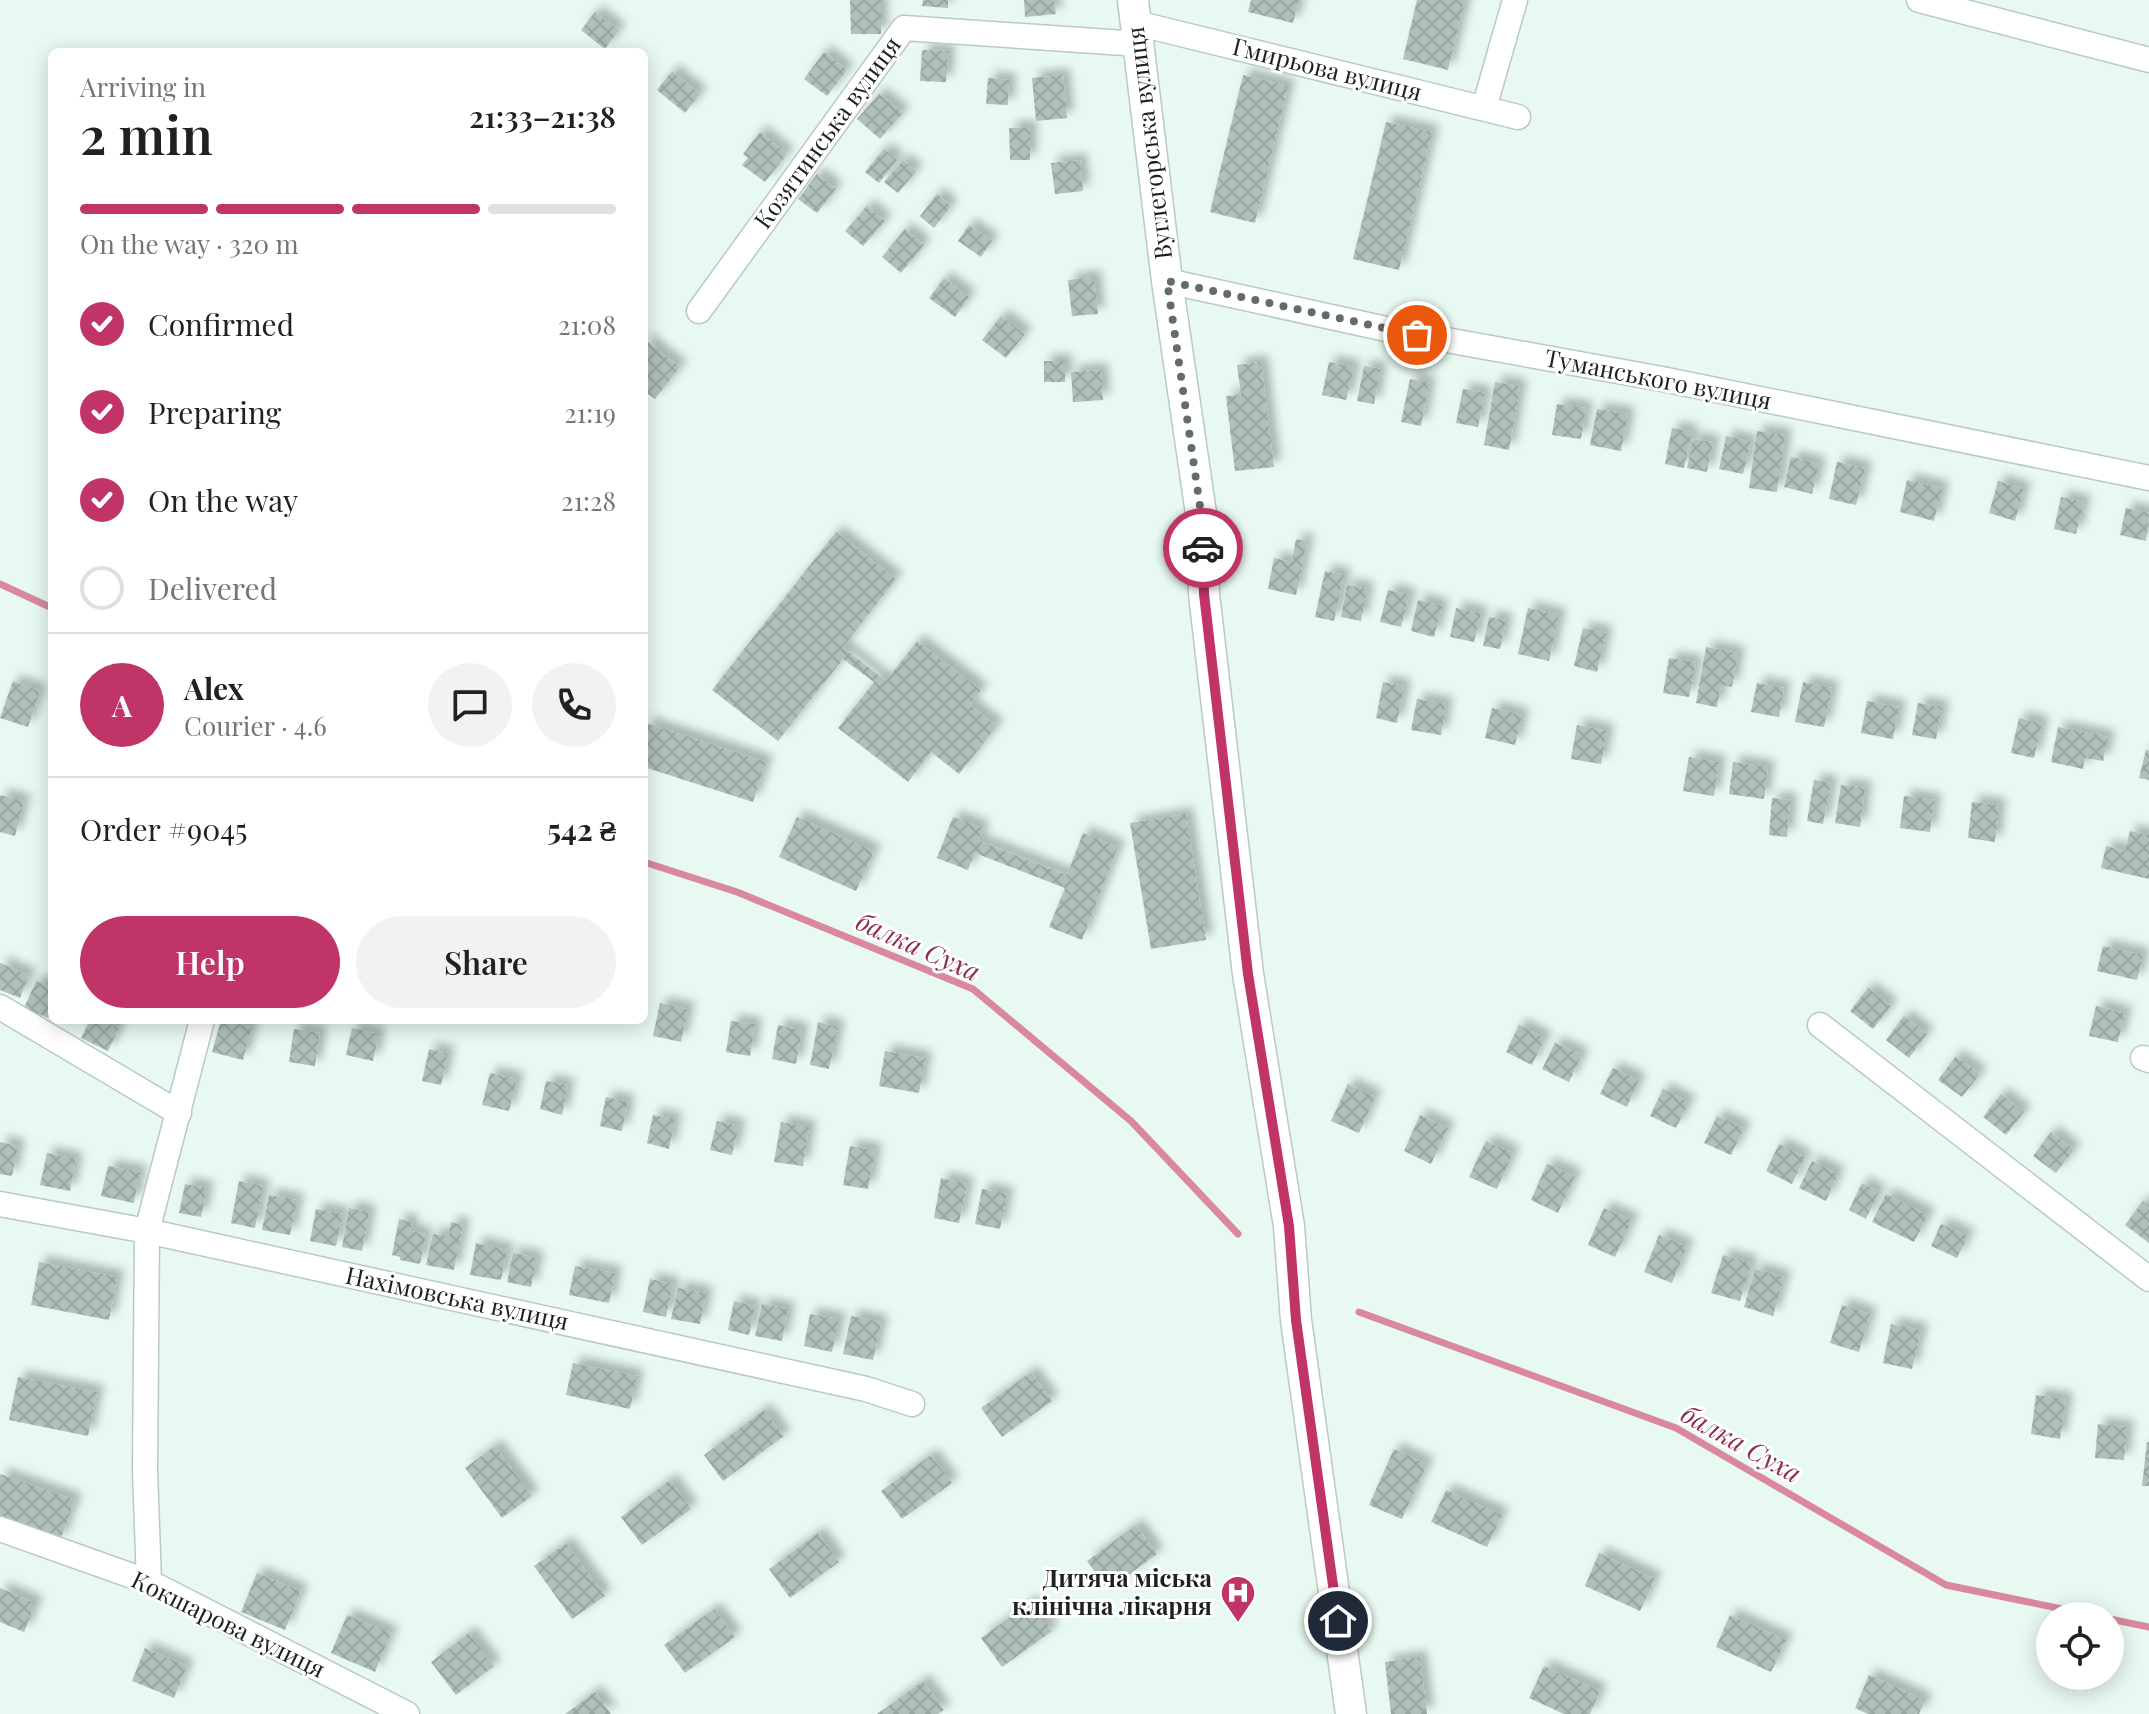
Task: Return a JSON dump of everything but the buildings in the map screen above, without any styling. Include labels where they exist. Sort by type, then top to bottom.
[{"type":"main road","name":"Вуглегорська вулиця","points":[[1136,22],[1167,281],[1203,527],[1204,594],[1248,974],[1289,1226],[1296,1320],[1351,1714]]},
{"type":"street","points":[[1484,108],[1515,0]]},
{"type":"street","points":[[1919,0],[2149,60]]},
{"type":"street","name":"Гмирьова вулиця","points":[[1136,22],[1518,117]]},
{"type":"street","name":"Козятинська вулиця","points":[[699,311],[904,28],[1136,22]]},
{"type":"street","name":"Туманського вулиця","points":[[1167,281],[1386,329],[1677,382],[2149,478]]},
{"type":"street","points":[[0,1007],[179,1113]]},
{"type":"street","points":[[149,1582],[145,1471],[147,1231],[201,1024]]},
{"type":"street","points":[[1820,1025],[2149,1279]]},
{"type":"street","name":"Нахімовська вулиця","points":[[0,1204],[147,1231],[866,1389],[912,1404]]},
{"type":"street","name":"Кокшарова вулиця","points":[[0,1529],[149,1582],[407,1714]]},
{"type":"waterway","name":"балка Суха","points":[[0,584],[48,606]]},
{"type":"waterway","name":"балка Суха","points":[[648,863],[737,892],[973,989],[1131,1121],[1238,1234]]},
{"type":"waterway","name":"балка Суха","points":[[1359,1312],[1676,1428],[1946,1585],[2036,1604]]},
{"type":"waterway","name":"балка Суха","points":[[2124,1622],[2149,1627]]},
{"type":"way so far","points":[[1203,548],[1203,527],[1167,281],[1417,335]]},
{"type":"place","name":"Дитяча міська клінічна лікарня","points":[[1238,1624]]},
{"type":"route","points":[[1203,548],[1204,594],[1248,974],[1289,1226],[1296,1320],[1338,1621]]}]
